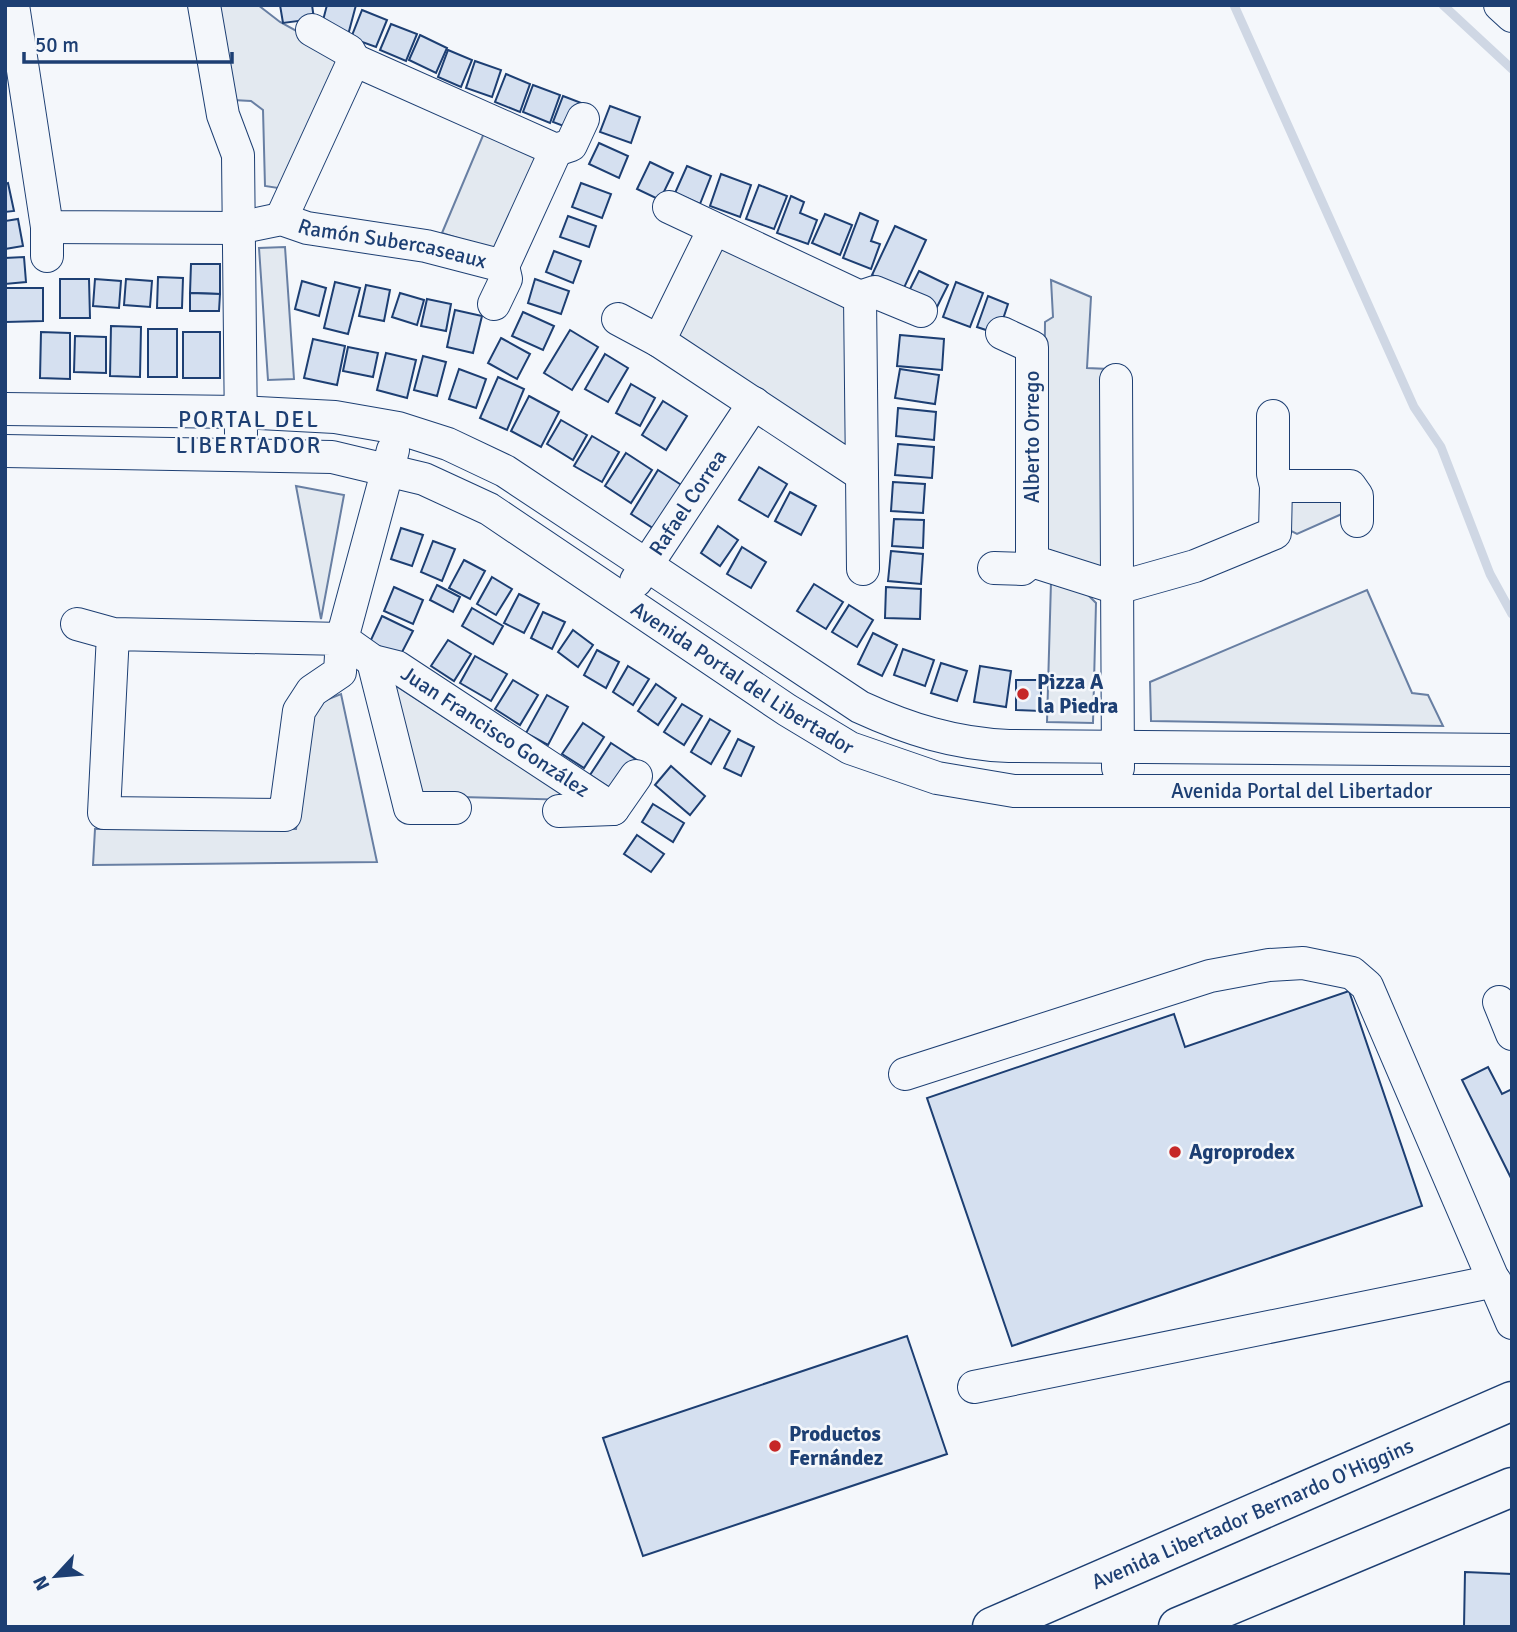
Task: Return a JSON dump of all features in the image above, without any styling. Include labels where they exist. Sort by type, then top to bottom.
[{"type":"main road","name":"Avenida Libertador Bernardo O'Higgins","points":[[992,1627],[1512,1401]]},
{"type":"main road","points":[[1178,1627],[1512,1487]]},
{"type":"street","name":"Ramón Subercaseaux","points":[[13,5],[47,242],[238,228],[281,219],[307,228],[426,246],[503,267]]},
{"type":"street","points":[[204,5],[223,115],[238,155],[241,455]]},
{"type":"street","points":[[1500,5],[1512,16]]},
{"type":"street","points":[[312,30],[349,51],[354,60],[556,150]]},
{"type":"street","name":"Ramón Subercaseaux","points":[[281,219],[354,60]]},
{"type":"street","name":"Ramón Subercaseaux","points":[[494,304],[506,279],[503,267],[556,150],[571,145],[583,119]]},
{"type":"street","points":[[668,207],[860,297],[875,292],[921,311]]},
{"type":"street","points":[[659,341],[714,229]]},
{"type":"street","points":[[860,297],[863,569]]},
{"type":"street","points":[[618,319],[659,341],[862,475]]},
{"type":"street","name":"Alberto Orrego","points":[[1002,333],[1032,347],[1032,561]]},
{"type":"street","points":[[1115,380],[1119,790]]},
{"type":"street","name":"Rafael Correa","points":[[624,600],[754,403]]},
{"type":"street","name":"Avenida Portal del Libertador","points":[[5,410],[240,412],[335,417],[398,428],[448,444],[505,471],[860,707],[927,734],[985,745],[1512,750]]},
{"type":"street","points":[[994,568],[1022,569],[1032,561],[1117,589],[1195,566],[1275,533],[1273,416]]},
{"type":"street","points":[[113,634],[104,813],[285,815],[299,711],[312,691],[340,672],[341,639],[398,428]]},
{"type":"street","name":"Avenida Portal del Libertador","points":[[5,451],[331,457],[424,479],[489,509],[787,710],[850,748],[937,778],[1014,791],[1512,791]]},
{"type":"street","points":[[1276,486],[1350,486],[1357,496],[1357,521]]},
{"type":"street","points":[[77,624],[113,634],[341,639]]},
{"type":"street","name":"Juan Francisco González","points":[[341,639],[373,661],[397,667],[613,809]]},
{"type":"street","name":"Juan Francisco González","points":[[373,661],[410,808],[455,808]]},
{"type":"street","points":[[613,809],[636,776]]},
{"type":"street","name":"Juan Francisco González","points":[[559,811],[613,809]]},
{"type":"street","points":[[905,1074],[1210,976],[1269,965],[1303,964],[1352,973],[1367,985],[1512,1323]]},
{"type":"street","points":[[1499,1002],[1512,1034]]},
{"type":"street","points":[[974,1387],[1495,1281]]},
{"type":"shaded area","points":[[217,5],[258,5],[280,22],[342,56],[288,181],[278,188],[265,186],[263,110],[251,101],[233,100]]},
{"type":"shaded area","points":[[484,133],[537,155],[494,250],[442,233]]},
{"type":"shaded area","points":[[721,243],[848,304],[847,447],[675,339]]},
{"type":"shaded area","points":[[285,247],[294,379],[268,380],[259,248]]},
{"type":"shaded area","points":[[1051,280],[1091,297],[1087,368],[1109,369],[1102,568],[1043,548],[1045,322],[1053,317]]},
{"type":"shaded area","points":[[296,486],[344,495],[321,619]]},
{"type":"shaded area","points":[[1288,500],[1344,501],[1344,513],[1297,534],[1287,529]]},
{"type":"shaded area","points":[[1051,582],[1083,590],[1096,603],[1093,723],[1047,722]]},
{"type":"shaded area","points":[[1367,590],[1412,693],[1428,695],[1443,726],[1151,721],[1150,682]]},
{"type":"shaded area","points":[[387,680],[572,800],[421,796]]},
{"type":"shaded area","points":[[341,694],[377,862],[93,865],[95,829],[296,829],[311,722],[321,702]]},
{"type":"building","points":[[280,5],[312,5],[314,19],[283,23]]},
{"type":"building","points":[[327,5],[356,5],[348,35],[321,28]]},
{"type":"building","points":[[362,10],[387,20],[376,47],[351,38]]},
{"type":"building","points":[[391,24],[417,34],[406,61],[380,50]]},
{"type":"building","points":[[420,35],[447,48],[436,73],[409,60]]},
{"type":"building","points":[[448,50],[472,60],[461,87],[438,77]]},
{"type":"building","points":[[475,61],[501,70],[492,97],[466,88]]},
{"type":"building","points":[[506,74],[530,84],[520,112],[495,102]]},
{"type":"building","points":[[533,85],[560,95],[550,123],[523,112]]},
{"type":"building","points":[[563,96],[584,104],[574,130],[553,122]]},
{"type":"building","points":[[610,106],[640,117],[631,143],[600,132]]},
{"type":"building","points":[[599,143],[628,156],[619,178],[589,164]]},
{"type":"building","points":[[650,162],[673,173],[660,200],[637,189]]},
{"type":"building","points":[[687,166],[711,176],[700,204],[675,193]]},
{"type":"building","points":[[721,174],[751,185],[740,217],[710,206]]},
{"type":"building","points":[[8,183],[14,211],[5,212],[5,184]]},
{"type":"building","points":[[581,183],[611,194],[602,218],[572,207]]},
{"type":"building","points":[[759,185],[787,196],[774,229],[746,219]]},
{"type":"building","points":[[791,196],[804,202],[800,213],[817,220],[808,244],[777,233]]},
{"type":"building","points":[[860,213],[878,221],[871,241],[880,244],[871,269],[843,258]]},
{"type":"building","points":[[825,214],[852,225],[840,255],[812,243]]},
{"type":"building","points":[[568,216],[596,226],[589,247],[560,237]]},
{"type":"building","points":[[18,219],[23,246],[5,249],[5,221]]},
{"type":"building","points":[[895,226],[926,240],[903,290],[872,275]]},
{"type":"building","points":[[554,251],[581,261],[573,283],[546,272]]},
{"type":"building","points":[[24,257],[26,282],[5,284],[5,258]]},
{"type":"building","points":[[191,264],[220,264],[220,294],[190,293]]},
{"type":"building","points":[[919,271],[948,285],[934,313],[905,299]]},
{"type":"building","points":[[158,277],[183,278],[182,308],[157,308]]},
{"type":"building","points":[[60,279],[89,279],[90,318],[60,318]]},
{"type":"building","points":[[95,279],[121,281],[119,308],[93,306]]},
{"type":"building","points":[[126,279],[152,281],[150,307],[124,305]]},
{"type":"building","points":[[535,279],[569,291],[561,314],[528,303]]},
{"type":"building","points":[[302,281],[326,288],[319,316],[295,309]]},
{"type":"building","points":[[335,282],[360,288],[348,334],[324,328]]},
{"type":"building","points":[[956,282],[983,293],[970,327],[943,317]]},
{"type":"building","points":[[366,285],[390,290],[384,321],[359,316]]},
{"type":"building","points":[[6,288],[43,288],[43,321],[6,322]]},
{"type":"building","points":[[190,293],[220,294],[219,311],[190,311]]},
{"type":"building","points":[[400,293],[424,300],[417,325],[392,317]]},
{"type":"building","points":[[988,296],[1008,304],[998,334],[977,327]]},
{"type":"building","points":[[427,299],[451,304],[446,331],[421,326]]},
{"type":"building","points":[[455,310],[482,316],[473,353],[447,347]]},
{"type":"building","points":[[523,312],[554,326],[543,350],[512,336]]},
{"type":"building","points":[[111,326],[141,327],[140,377],[110,376]]},
{"type":"building","points":[[148,329],[177,329],[177,377],[148,377]]},
{"type":"building","points":[[570,330],[598,347],[572,390],[544,373]]},
{"type":"building","points":[[41,332],[70,333],[70,379],[40,378]]},
{"type":"building","points":[[183,332],[220,332],[220,378],[183,378]]},
{"type":"building","points":[[900,335],[944,339],[942,370],[897,366]]},
{"type":"building","points":[[75,336],[106,337],[106,373],[74,372]]},
{"type":"building","points":[[501,338],[530,354],[517,379],[488,363]]},
{"type":"building","points":[[313,339],[345,346],[337,385],[304,378]]},
{"type":"building","points":[[348,347],[378,353],[373,377],[343,371]]},
{"type":"building","points":[[386,353],[416,360],[407,398],[377,390]]},
{"type":"building","points":[[605,354],[628,368],[608,402],[585,389]]},
{"type":"building","points":[[423,356],[446,362],[437,396],[414,390]]},
{"type":"building","points":[[459,369],[486,379],[476,408],[449,399]]},
{"type":"building","points":[[900,369],[939,375],[935,404],[895,398]]},
{"type":"building","points":[[498,377],[524,389],[507,430],[480,418]]},
{"type":"building","points":[[631,384],[655,398],[640,426],[616,413]]},
{"type":"building","points":[[529,396],[559,412],[541,447],[511,431]]},
{"type":"building","points":[[663,401],[687,416],[666,450],[642,435]]},
{"type":"building","points":[[898,408],[936,412],[934,440],[896,436]]},
{"type":"building","points":[[561,420],[587,435],[573,460],[547,444]]},
{"type":"building","points":[[592,436],[619,452],[602,482],[574,466]]},
{"type":"building","points":[[898,444],[934,447],[932,478],[895,475]]},
{"type":"building","points":[[626,453],[652,470],[631,503],[605,486]]},
{"type":"building","points":[[759,467],[787,484],[768,517],[739,500]]},
{"type":"building","points":[[658,470],[683,486],[656,530],[631,514]]},
{"type":"building","points":[[893,482],[925,484],[923,513],[891,511]]},
{"type":"building","points":[[790,492],[816,506],[801,535],[775,521]]},
{"type":"building","points":[[894,519],[924,520],[923,548],[892,546]]},
{"type":"building","points":[[718,526],[738,540],[720,566],[701,553]]},
{"type":"building","points":[[401,528],[423,535],[412,566],[391,559]]},
{"type":"building","points":[[433,541],[455,549],[442,581],[421,572]]},
{"type":"building","points":[[742,547],[766,562],[751,588],[727,574]]},
{"type":"building","points":[[891,551],[923,554],[921,584],[888,581]]},
{"type":"building","points":[[464,560],[485,571],[470,599],[449,588]]},
{"type":"building","points":[[492,577],[512,589],[496,615],[477,604]]},
{"type":"building","points":[[814,584],[843,602],[826,629],[797,611]]},
{"type":"building","points":[[437,585],[460,597],[453,612],[430,600]]},
{"type":"building","points":[[394,587],[423,600],[413,624],[384,611]]},
{"type":"building","points":[[886,587],[921,589],[920,619],[885,618]]},
{"type":"building","points":[[519,594],[539,604],[524,633],[504,623]]},
{"type":"building","points":[[849,605],[873,620],[857,647],[832,632]]},
{"type":"building","points":[[472,608],[503,626],[493,644],[462,626]]},
{"type":"building","points":[[543,612],[565,622],[552,649],[531,638]]},
{"type":"building","points":[[382,616],[413,631],[400,656],[370,642]]},
{"type":"building","points":[[573,630],[593,645],[578,667],[558,652]]},
{"type":"building","points":[[873,633],[897,645],[882,676],[858,664]]},
{"type":"building","points":[[448,640],[471,654],[454,681],[431,666]]},
{"type":"building","points":[[903,649],[934,660],[925,686],[894,675]]},
{"type":"building","points":[[597,650],[619,662],[606,688],[584,675]]},
{"type":"building","points":[[475,656],[507,674],[491,701],[460,683]]},
{"type":"building","points":[[941,663],[967,671],[957,701],[931,693]]},
{"type":"building","points":[[628,666],[649,679],[633,705],[613,692]]},
{"type":"building","points":[[980,666],[1011,671],[1006,707],[974,702]]},
{"type":"building","points":[[513,680],[538,695],[520,725],[495,709]]},
{"type":"building","points":[[1016,680],[1041,680],[1041,711],[1016,710]]},
{"type":"building","points":[[656,684],[676,698],[658,725],[638,711]]},
{"type":"building","points":[[547,695],[568,707],[548,745],[526,733]]},
{"type":"building","points":[[682,704],[702,716],[684,745],[664,732]]},
{"type":"building","points":[[710,719],[730,731],[711,764],[691,752]]},
{"type":"building","points":[[583,723],[604,737],[584,768],[562,754]]},
{"type":"building","points":[[738,739],[754,747],[741,776],[724,768]]},
{"type":"building","points":[[611,743],[637,760],[616,792],[590,775]]},
{"type":"building","points":[[671,766],[705,796],[690,815],[655,785]]},
{"type":"building","points":[[653,804],[684,823],[673,842],[642,822]]},
{"type":"building","points":[[637,835],[664,854],[651,872],[624,854]]},
{"type":"building","name":"Agroprodex","points":[[1349,991],[1422,1206],[1012,1346],[927,1098],[1174,1014],[1185,1047]]},
{"type":"building","points":[[1488,1067],[1502,1094],[1512,1089],[1512,1180],[1462,1080]]},
{"type":"building","name":"Productos Fernández","points":[[907,1336],[947,1454],[643,1556],[603,1438]]},
{"type":"building","points":[[1465,1572],[1512,1574],[1512,1627],[1464,1627]]},
{"type":"waterway","points":[[1234,5],[1414,407],[1441,447],[1490,574],[1512,614]]},
{"type":"waterway","points":[[1443,5],[1512,69]]},
{"type":"place","name":"Pizza A la Piedra","points":[[1023,694]]},
{"type":"place","name":"Agroprodex","points":[[1175,1152]]},
{"type":"place","name":"Productos Fernández","points":[[775,1446]]},
{"type":"district","name":"PORTAL DEL LIBERTADOR","points":[[249,432]]}]
